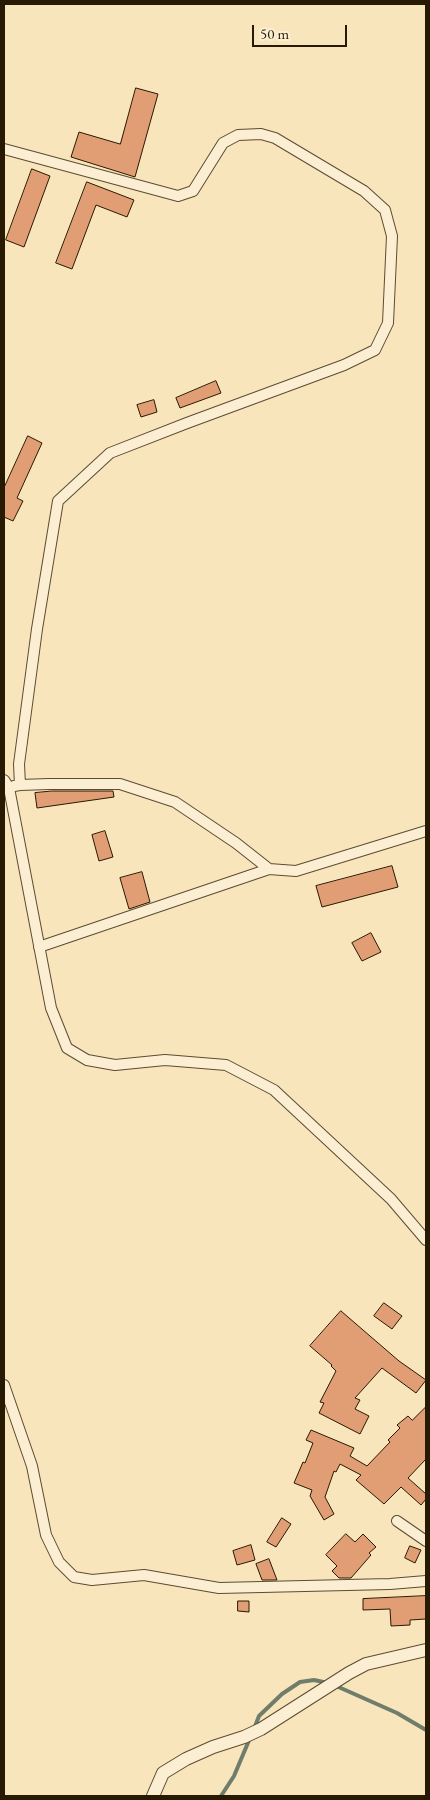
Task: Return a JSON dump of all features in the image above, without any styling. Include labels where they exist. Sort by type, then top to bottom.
[{"type":"street","points":[[4,149],[178,196],[193,191],[223,143],[238,135],[261,134],[275,138],[364,191],[385,210],[392,236],[388,323],[375,350],[344,366],[187,422],[110,453],[58,501],[37,629],[20,754],[20,785]]},
{"type":"street","points":[[269,869],[236,842],[175,802],[120,784],[6,784],[51,1008],[67,1048],[87,1060],[115,1065],[165,1060],[226,1065],[274,1090],[390,1199],[426,1240]]},
{"type":"street","points":[[39,947],[269,869],[296,871],[426,831]]},
{"type":"street","points":[[4,1385],[32,1466],[46,1536],[59,1562],[74,1577],[92,1580],[144,1575],[219,1588],[390,1584],[426,1581]]},
{"type":"street","points":[[397,1521],[426,1541]]},
{"type":"street","points":[[153,1796],[163,1773],[186,1760],[213,1747],[255,1732],[366,1664],[426,1650]]},
{"type":"building","points":[[136,88],[158,94],[135,177],[71,157],[79,132],[120,144]]},
{"type":"building","points":[[32,169],[50,176],[24,247],[6,240]]},
{"type":"building","points":[[87,182],[134,200],[127,217],[96,205],[72,269],[56,263]]},
{"type":"building","points":[[216,381],[221,393],[180,408],[176,398]]},
{"type":"building","points":[[154,400],[157,412],[141,417],[137,405]]},
{"type":"building","points":[[28,436],[42,443],[17,498],[23,501],[13,521],[4,517],[4,488]]},
{"type":"building","points":[[52,791],[113,791],[114,797],[37,808],[35,793]]},
{"type":"building","points":[[105,831],[113,857],[99,861],[92,835]]},
{"type":"building","points":[[392,866],[398,887],[322,907],[316,886]]},
{"type":"building","points":[[142,872],[150,902],[129,909],[120,878]]},
{"type":"building","points":[[371,933],[381,952],[362,961],[352,943]]},
{"type":"building","points":[[384,1303],[402,1316],[392,1329],[374,1316]]},
{"type":"building","points":[[341,1311],[399,1361],[426,1380],[416,1393],[382,1368],[355,1398],[360,1400],[355,1409],[369,1416],[360,1434],[319,1413],[324,1403],[320,1402],[336,1371],[332,1365],[310,1346]]},
{"type":"building","points":[[426,1407],[426,1459],[408,1478],[426,1494],[426,1499],[421,1505],[401,1487],[384,1504],[356,1480],[361,1475],[340,1464],[336,1472],[334,1471],[325,1497],[334,1514],[324,1520],[310,1496],[312,1490],[294,1483],[313,1443],[306,1440],[311,1430],[354,1448],[350,1456],[367,1466],[390,1442],[388,1440],[400,1428],[397,1425],[408,1416],[412,1420]]},
{"type":"building","points":[[282,1518],[291,1524],[276,1547],[267,1542]]},
{"type":"building","points":[[346,1534],[355,1542],[363,1534],[376,1547],[369,1553],[371,1555],[351,1578],[339,1578],[332,1571],[337,1566],[326,1555]]},
{"type":"building","points":[[251,1545],[255,1560],[237,1565],[233,1551]]},
{"type":"building","points":[[410,1546],[421,1550],[415,1563],[405,1558]]},
{"type":"building","points":[[269,1559],[277,1580],[262,1580],[256,1564]]},
{"type":"building","points":[[426,1596],[426,1619],[410,1620],[410,1625],[391,1626],[390,1609],[363,1610],[363,1599]]},
{"type":"building","points":[[238,1601],[249,1601],[249,1612],[238,1611]]},
{"type":"waterway","points":[[254,1729],[259,1716],[282,1694],[300,1682],[314,1680],[328,1683]]},
{"type":"waterway","points":[[334,1685],[397,1713],[426,1730]]},
{"type":"waterway","points":[[221,1796],[234,1776],[250,1738]]}]
